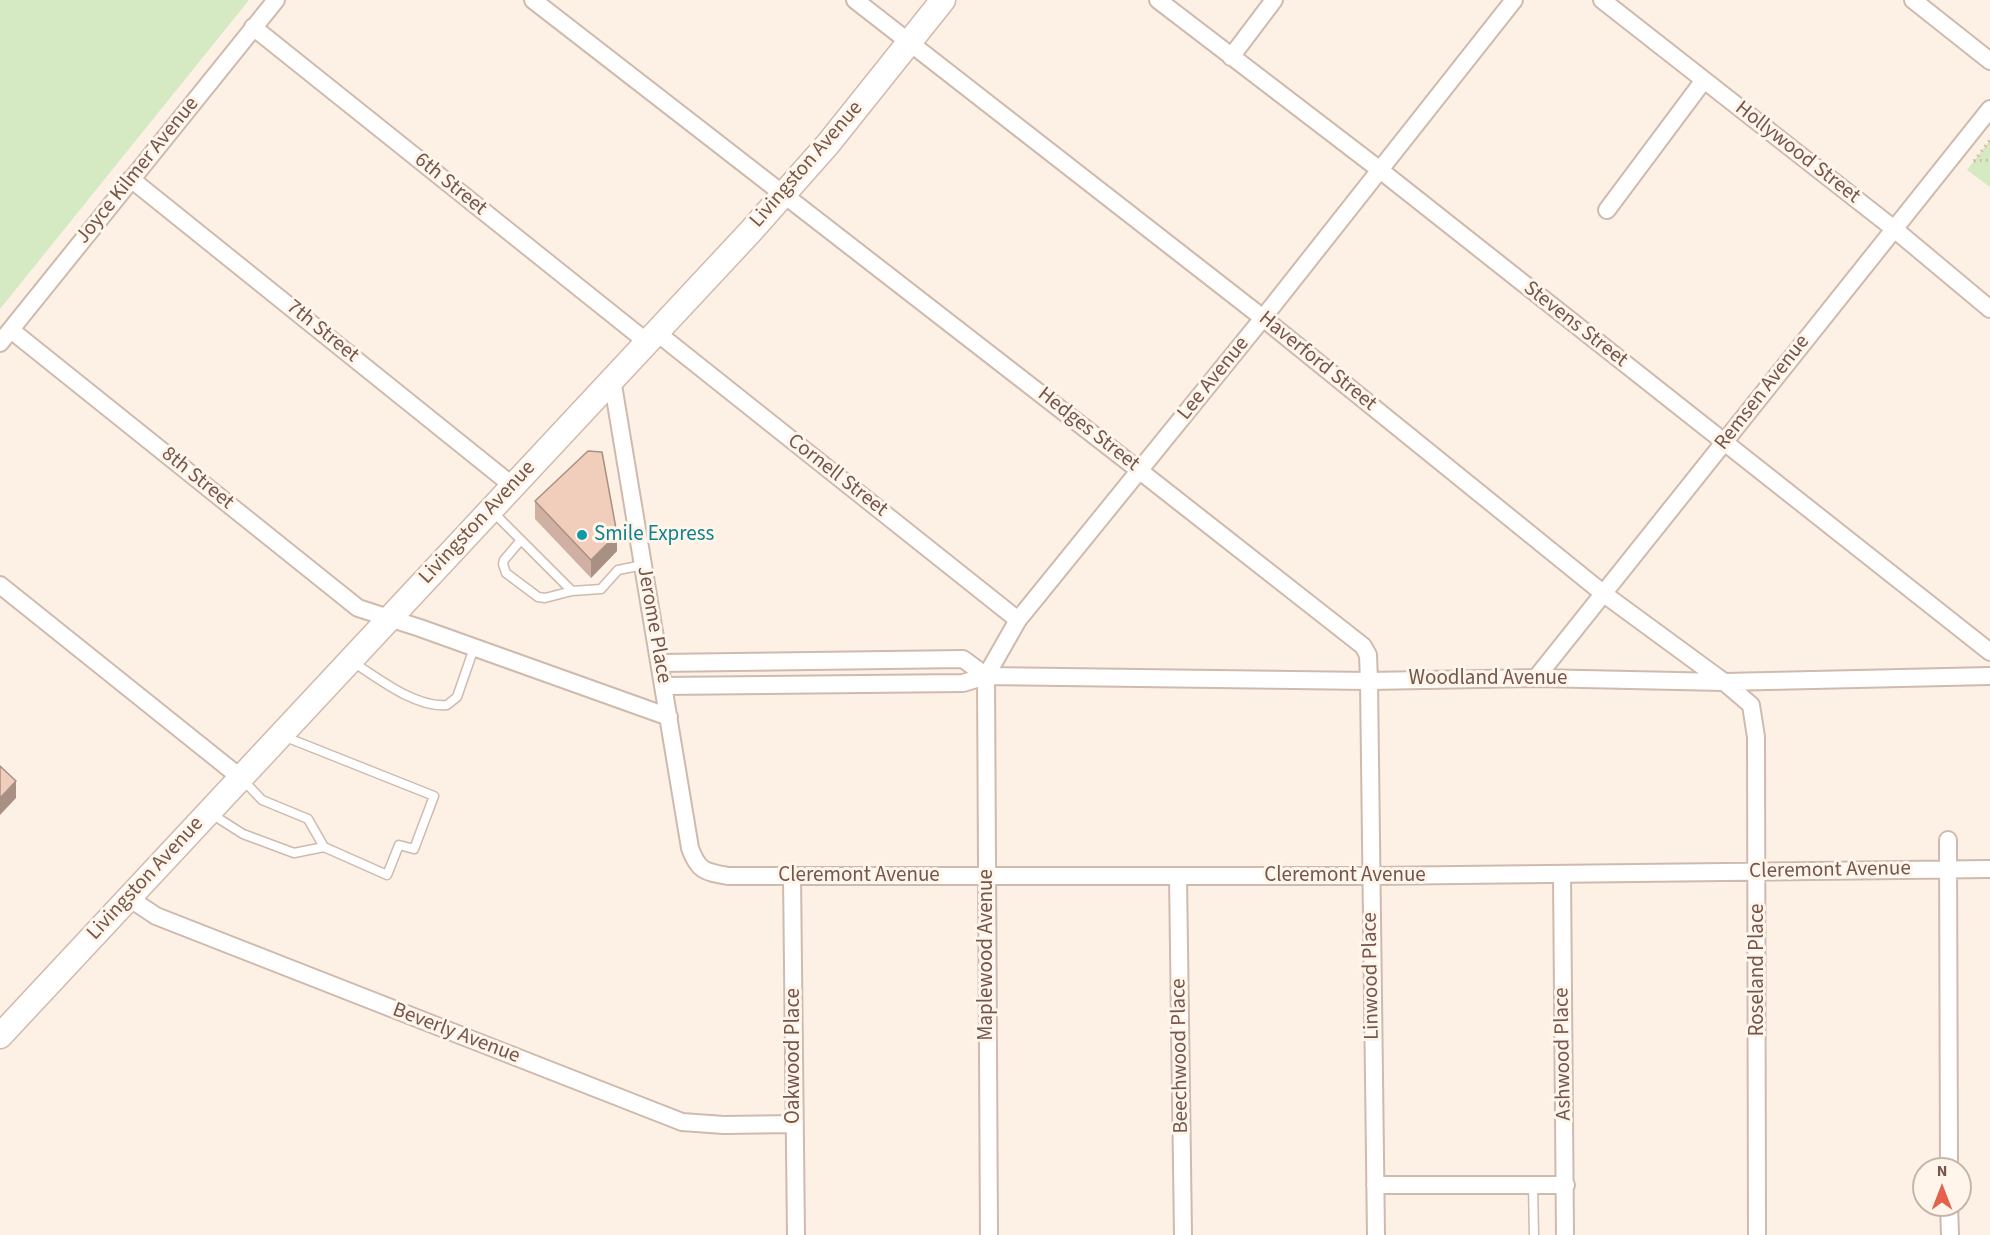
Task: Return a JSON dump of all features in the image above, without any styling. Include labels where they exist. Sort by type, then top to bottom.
[{"type":"main road","name":"Livingston Avenue","points":[[0,1036],[783,194],[828,144],[943,0]]},
{"type":"street","name":"Joyce Kilmer Avenue","points":[[5,337],[276,0]]},
{"type":"street","name":"Hedges Street","points":[[533,0],[1364,646],[1368,655],[1369,681]]},
{"type":"street","name":"Haverford Street","points":[[855,0],[1263,318],[1604,594],[1724,682]]},
{"type":"street","name":"Stevens Street","points":[[1158,0],[1380,170],[1990,652]]},
{"type":"street","points":[[1231,57],[1274,0]]},
{"type":"street","name":"Lee Avenue","points":[[986,676],[1018,620],[1263,318],[1514,0]]},
{"type":"street","name":"Hollywood Street","points":[[1602,0],[1893,228],[1990,309]]},
{"type":"street","points":[[1913,0],[1990,61]]},
{"type":"street","name":"6th Street","points":[[253,27],[652,337]]},
{"type":"street","points":[[1607,210],[1704,80]]},
{"type":"street","name":"Remsen Avenue","points":[[1536,678],[1990,109]]},
{"type":"street","name":"7th Street","points":[[131,179],[513,486]]},
{"type":"street","name":"8th Street","points":[[5,337],[358,608],[669,717]]},
{"type":"street","name":"Cornell Street","points":[[652,337],[1018,620]]},
{"type":"street","name":"Jerome Place","points":[[612,379],[690,848],[700,868]]},
{"type":"street","points":[[0,585],[241,778]]},
{"type":"street","points":[[660,663],[963,659],[986,676]]},
{"type":"street","name":"Woodland Avenue","points":[[664,686],[963,683],[986,676],[1369,681],[1536,678],[1724,682],[1990,676]]},
{"type":"street","name":"Maplewood Avenue","points":[[986,676],[989,1235]]},
{"type":"street","name":"Linwood Place","points":[[1369,681],[1376,1235]]},
{"type":"street","name":"Roseland Place","points":[[1724,682],[1750,705],[1756,737],[1757,1235]]},
{"type":"street","points":[[1948,840],[1949,1157]]},
{"type":"street","name":"Cleremont Avenue","points":[[700,868],[708,873],[728,876],[987,877],[1370,876],[1990,869]]},
{"type":"street","name":"Ashwood Place","points":[[1562,874],[1565,1235]]},
{"type":"street","name":"Oakwood Place","points":[[792,876],[796,1235]]},
{"type":"street","name":"Beechwood Place","points":[[1178,876],[1183,1235]]},
{"type":"street","name":"Beverly Avenue","points":[[129,898],[156,916],[682,1122],[724,1125],[794,1124]]},
{"type":"street","points":[[1375,1185],[1566,1185]]},
{"type":"street","points":[[1949,1217],[1950,1235]]},
{"type":"lane","points":[[490,510],[572,591]]},
{"type":"lane","points":[[521,540],[503,564],[506,573],[538,597],[545,598],[572,591],[601,589],[618,570],[643,566]]},
{"type":"lane","points":[[350,660],[393,688],[439,706],[447,705],[457,697],[474,648]]},
{"type":"lane","points":[[241,778],[262,800],[308,819],[324,847],[387,876],[399,845],[414,849],[434,796],[281,735]]},
{"type":"lane","points":[[208,812],[243,834],[294,853],[324,847]]},
{"type":"lane","points":[[1533,1185],[1534,1235]]},
{"type":"path","points":[[1990,140],[1974,161],[1990,160]]},
{"type":"green space","points":[[0,0],[249,0],[0,309]]},
{"type":"green space","points":[[1990,140],[1990,187],[1967,170]]},
{"type":"building","name":"Smile Express","points":[[588,451],[602,452],[617,534],[591,560],[535,501]]},
{"type":"building","points":[[0,766],[16,781],[0,798]]},
{"type":"place","name":"Smile Express","points":[[582,535]]}]
